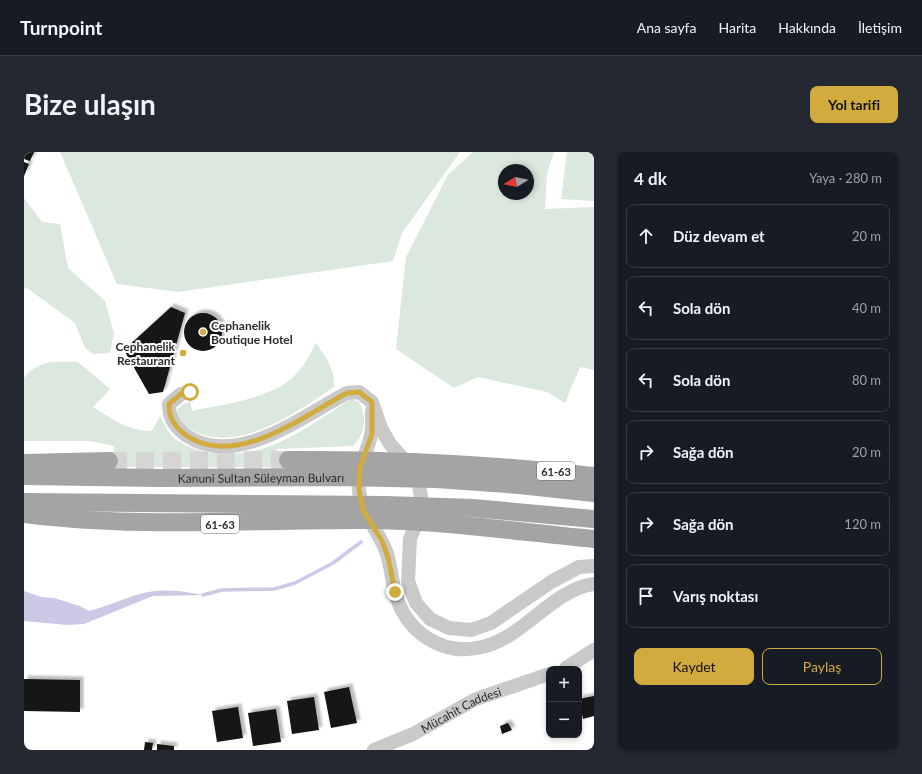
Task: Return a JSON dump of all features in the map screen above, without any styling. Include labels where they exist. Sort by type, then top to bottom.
[{"type":"main road","name":"61-63","points":[[288,460],[363,459],[404,461],[518,467],[594,476]]},
{"type":"main road","points":[[24,463],[109,461]]},
{"type":"main road","name":"Kanuni Sultan Süleyman Bulvarı","points":[[24,476],[237,478],[342,477],[436,479],[594,493]]},
{"type":"main road","name":"61-63","points":[[24,502],[410,506],[473,508],[594,519]]},
{"type":"main road","name":"61-63","points":[[24,514],[65,520],[205,524],[370,520],[417,521],[594,539]]},
{"type":"street","points":[[190,392],[181,394],[169,404],[169,414],[176,428],[194,440],[219,447],[276,433],[347,393],[359,392],[372,402],[390,444],[417,474],[421,497],[417,521],[410,539],[408,581],[416,603],[430,619],[449,628],[471,630],[491,623],[551,582],[579,566],[594,566]]},
{"type":"street","points":[[372,402],[372,434],[360,467],[359,489],[363,510],[382,541],[388,557],[395,592],[403,614],[416,631],[431,642],[445,647],[464,649],[482,647],[505,638],[562,596],[582,586],[594,584]]},
{"type":"street","points":[[570,666],[594,650]]},
{"type":"street","points":[[575,666],[594,660]]},
{"type":"street","name":"Mücahit Caddesi","points":[[374,750],[413,734],[476,699],[546,675]]},
{"type":"shaded area","points":[[60,152],[460,152],[402,233],[393,261],[178,292],[117,284]]},
{"type":"shaded area","points":[[473,152],[554,152],[547,173],[545,209],[594,207],[594,370],[580,367],[565,403],[547,392],[478,377],[454,388],[396,349],[406,257],[448,175]]},
{"type":"shaded area","points":[[567,152],[594,152],[594,201],[561,199]]},
{"type":"shaded area","points":[[24,198],[42,222],[60,224],[68,268],[105,301],[114,333],[110,353],[93,354],[85,348],[75,323],[27,288],[24,289]]},
{"type":"shaded area","points":[[316,343],[331,369],[334,387],[304,407],[268,426],[250,433],[231,437],[213,437],[196,432],[181,421],[177,410],[182,405],[190,401],[192,411],[233,403],[262,395],[275,389],[299,371]]},
{"type":"shaded area","points":[[78,362],[110,389],[93,407],[121,424],[135,429],[152,431],[160,416],[175,439],[189,447],[201,451],[227,454],[241,453],[254,451],[278,443],[297,434],[351,399],[359,402],[362,408],[364,420],[363,431],[353,446],[277,449],[277,467],[113,467],[114,446],[90,441],[24,441],[24,378],[36,367],[48,363]]},
{"type":"shaded area","points":[[24,591],[41,597],[54,598],[80,606],[89,611],[150,591],[188,592],[203,595],[153,596],[84,624],[67,625],[24,621]]},
{"type":"building","points":[[24,152],[34,152],[30,161],[24,159]]},
{"type":"building","points":[[24,162],[29,164],[24,176]]},
{"type":"building","points":[[171,307],[185,313],[163,392],[149,394],[124,350]]},
{"type":"building","name":"Cephanelik Boutique Hotel","points":[[199,313],[207,313],[217,318],[221,325],[221,339],[217,346],[207,351],[199,351],[189,346],[187,343],[184,336],[184,328],[189,318],[192,316]]},
{"type":"building","points":[[24,679],[80,680],[80,712],[24,711]]},
{"type":"building","points":[[349,687],[357,723],[331,728],[324,692]]},
{"type":"building","points":[[594,696],[594,716],[583,719],[582,698]]},
{"type":"building","points":[[314,697],[319,730],[292,734],[287,701]]},
{"type":"building","points":[[238,707],[243,738],[217,742],[212,711]]},
{"type":"building","points":[[276,709],[281,742],[253,746],[248,713]]},
{"type":"building","points":[[508,723],[512,730],[502,734],[500,726]]},
{"type":"building","points":[[145,742],[153,743],[152,750],[144,750]]},
{"type":"building","points":[[157,744],[174,746],[174,750],[157,750]]},
{"type":"waterway","points":[[203,595],[222,590],[274,589],[295,583],[333,563],[361,542]]},
{"type":"tunnel","points":[[109,461],[288,460]]},
{"type":"place","name":"Cephanelik Boutique Hotel","points":[[203,332]]},
{"type":"place","name":"Cephanelik Restaurant","points":[[183,353]]},
{"type":"route","points":[[190,392],[181,394],[169,404],[169,414],[176,428],[194,440],[219,447],[250,441],[276,433],[298,422],[328,402],[347,393],[359,392],[372,402],[372,434],[360,467],[359,489],[363,510],[382,541],[388,557],[395,592]]}]
